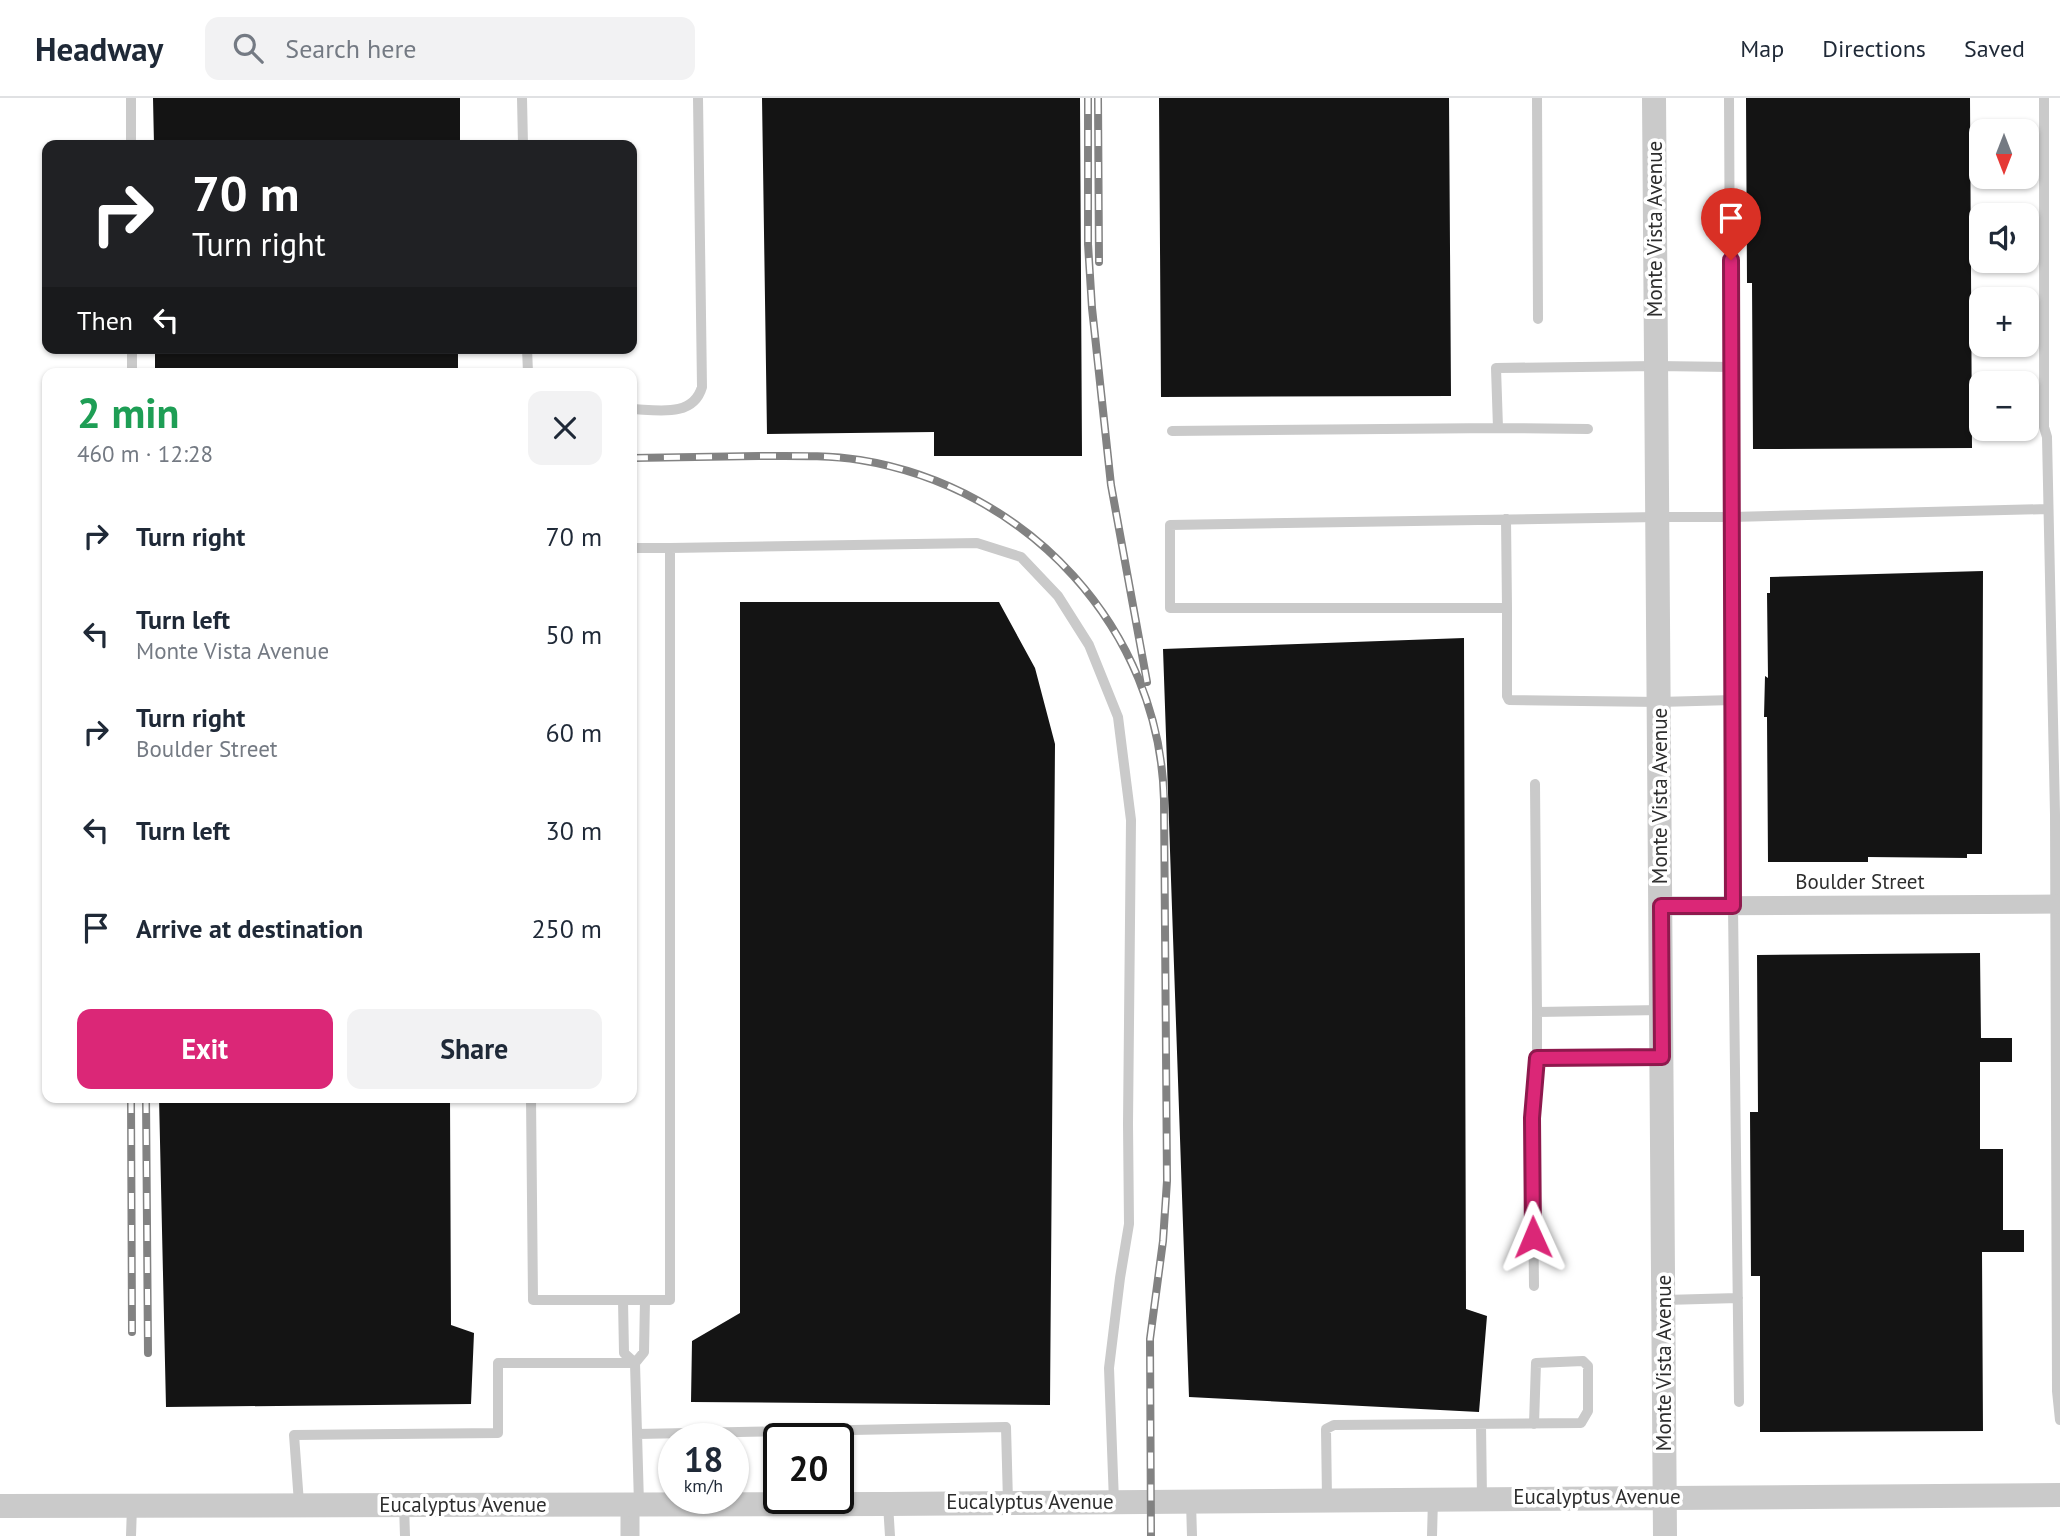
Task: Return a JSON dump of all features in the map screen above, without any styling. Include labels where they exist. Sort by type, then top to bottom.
[{"type":"street","name":"Monte Vista Avenue","points":[[1654,98],[1665,1536]]},
{"type":"street","name":"Boulder Street","points":[[1661,906],[2057,904]]},
{"type":"street","name":"Eucalyptus Avenue","points":[[0,1506],[888,1504],[2060,1495]]},
{"type":"street","points":[[630,1536],[635,1504]]},
{"type":"lane","points":[[131,98],[131,140]]},
{"type":"lane","points":[[522,98],[523,140]]},
{"type":"lane","points":[[637,409],[676,410],[687,407],[694,402],[702,387],[698,98]]},
{"type":"lane","points":[[1537,98],[1538,319]]},
{"type":"lane","points":[[1729,98],[1733,906],[1739,1402]]},
{"type":"lane","points":[[2043,98],[2044,427],[2047,437],[2057,904],[2057,1377],[2060,1420]]},
{"type":"lane","points":[[1497,428],[1496,368],[1731,367]]},
{"type":"lane","points":[[1172,431],[1588,429]]},
{"type":"lane","points":[[1507,608],[1170,608],[1170,525],[1732,517],[2048,509]]},
{"type":"lane","points":[[1506,519],[1509,700],[1733,700]]},
{"type":"lane","points":[[637,548],[977,543],[1021,557],[1058,596],[1089,645],[1118,716],[1131,820],[1129,1224],[1109,1368],[1114,1502]]},
{"type":"lane","points":[[531,1103],[533,1300],[670,1300],[670,548]]},
{"type":"lane","points":[[1534,1286],[1532,1118],[1537,1058],[1535,784]]},
{"type":"lane","points":[[1537,1012],[1662,1010]]},
{"type":"lane","points":[[1537,1058],[1662,1057]]},
{"type":"lane","points":[[1664,1300],[1738,1298]]},
{"type":"lane","points":[[623,1300],[624,1353],[635,1363]]},
{"type":"lane","points":[[635,1504],[635,1363],[644,1352],[645,1300]]},
{"type":"lane","points":[[1327,1500],[1326,1429],[1334,1425],[1534,1424],[1581,1423],[1588,1412],[1588,1366],[1583,1362],[1536,1363],[1534,1424]]},
{"type":"lane","points":[[299,1505],[294,1435],[498,1433],[498,1363],[635,1363]]},
{"type":"lane","points":[[1481,1424],[1482,1499]]},
{"type":"lane","points":[[637,1434],[1006,1427],[1008,1503]]},
{"type":"lane","points":[[1432,1536],[1433,1499]]},
{"type":"lane","points":[[1191,1501],[1192,1536]]},
{"type":"lane","points":[[888,1504],[890,1536]]},
{"type":"lane","points":[[404,1505],[405,1536]]},
{"type":"lane","points":[[131,1536],[132,1506]]},
{"type":"building","points":[[153,98],[460,98],[460,140],[154,140]]},
{"type":"building","points":[[762,98],[1080,98],[1082,456],[934,456],[934,432],[767,434]]},
{"type":"building","points":[[1159,98],[1449,98],[1451,396],[1161,397]]},
{"type":"building","points":[[1746,98],[1970,98],[1969,357],[1971,357],[1972,371],[1969,371],[1969,441],[1972,441],[1972,448],[1753,449],[1752,283],[1747,283]]},
{"type":"building","points":[[155,354],[458,354],[458,368],[155,368]]},
{"type":"building","points":[[1983,571],[1982,854],[1967,854],[1967,858],[1868,857],[1868,862],[1768,862],[1767,717],[1764,717],[1765,676],[1768,678],[1767,593],[1770,593],[1770,577]]},
{"type":"building","points":[[740,602],[999,602],[1035,668],[1055,744],[1050,1405],[691,1402],[692,1341],[740,1313]]},
{"type":"building","points":[[1464,638],[1466,1309],[1487,1316],[1479,1412],[1189,1397],[1163,649]]},
{"type":"building","points":[[1980,953],[1981,1038],[2012,1038],[2012,1062],[1980,1062],[1980,1149],[2003,1149],[2003,1230],[2024,1230],[2024,1252],[1982,1252],[1983,1431],[1760,1432],[1760,1276],[1751,1276],[1750,1112],[1758,1112],[1757,955]]},
{"type":"building","points":[[159,1103],[450,1103],[451,1325],[474,1333],[471,1404],[166,1407]]},
{"type":"railway","points":[[1088,98],[1088,244],[1092,308],[1111,485],[1147,682]]},
{"type":"railway","points":[[1098,98],[1099,262]]},
{"type":"railway","points":[[637,458],[810,456],[860,460],[921,475],[978,500],[1029,534],[1074,576],[1110,624],[1138,679],[1157,737],[1164,800],[1167,1181],[1163,1241],[1150,1339],[1151,1536]]},
{"type":"railway","points":[[131,1103],[132,1332]]},
{"type":"railway","points":[[146,1103],[148,1353]]},
{"type":"route","points":[[1533,1237],[1532,1118],[1537,1058],[1662,1057],[1661,906],[1733,906],[1731,260]]}]
